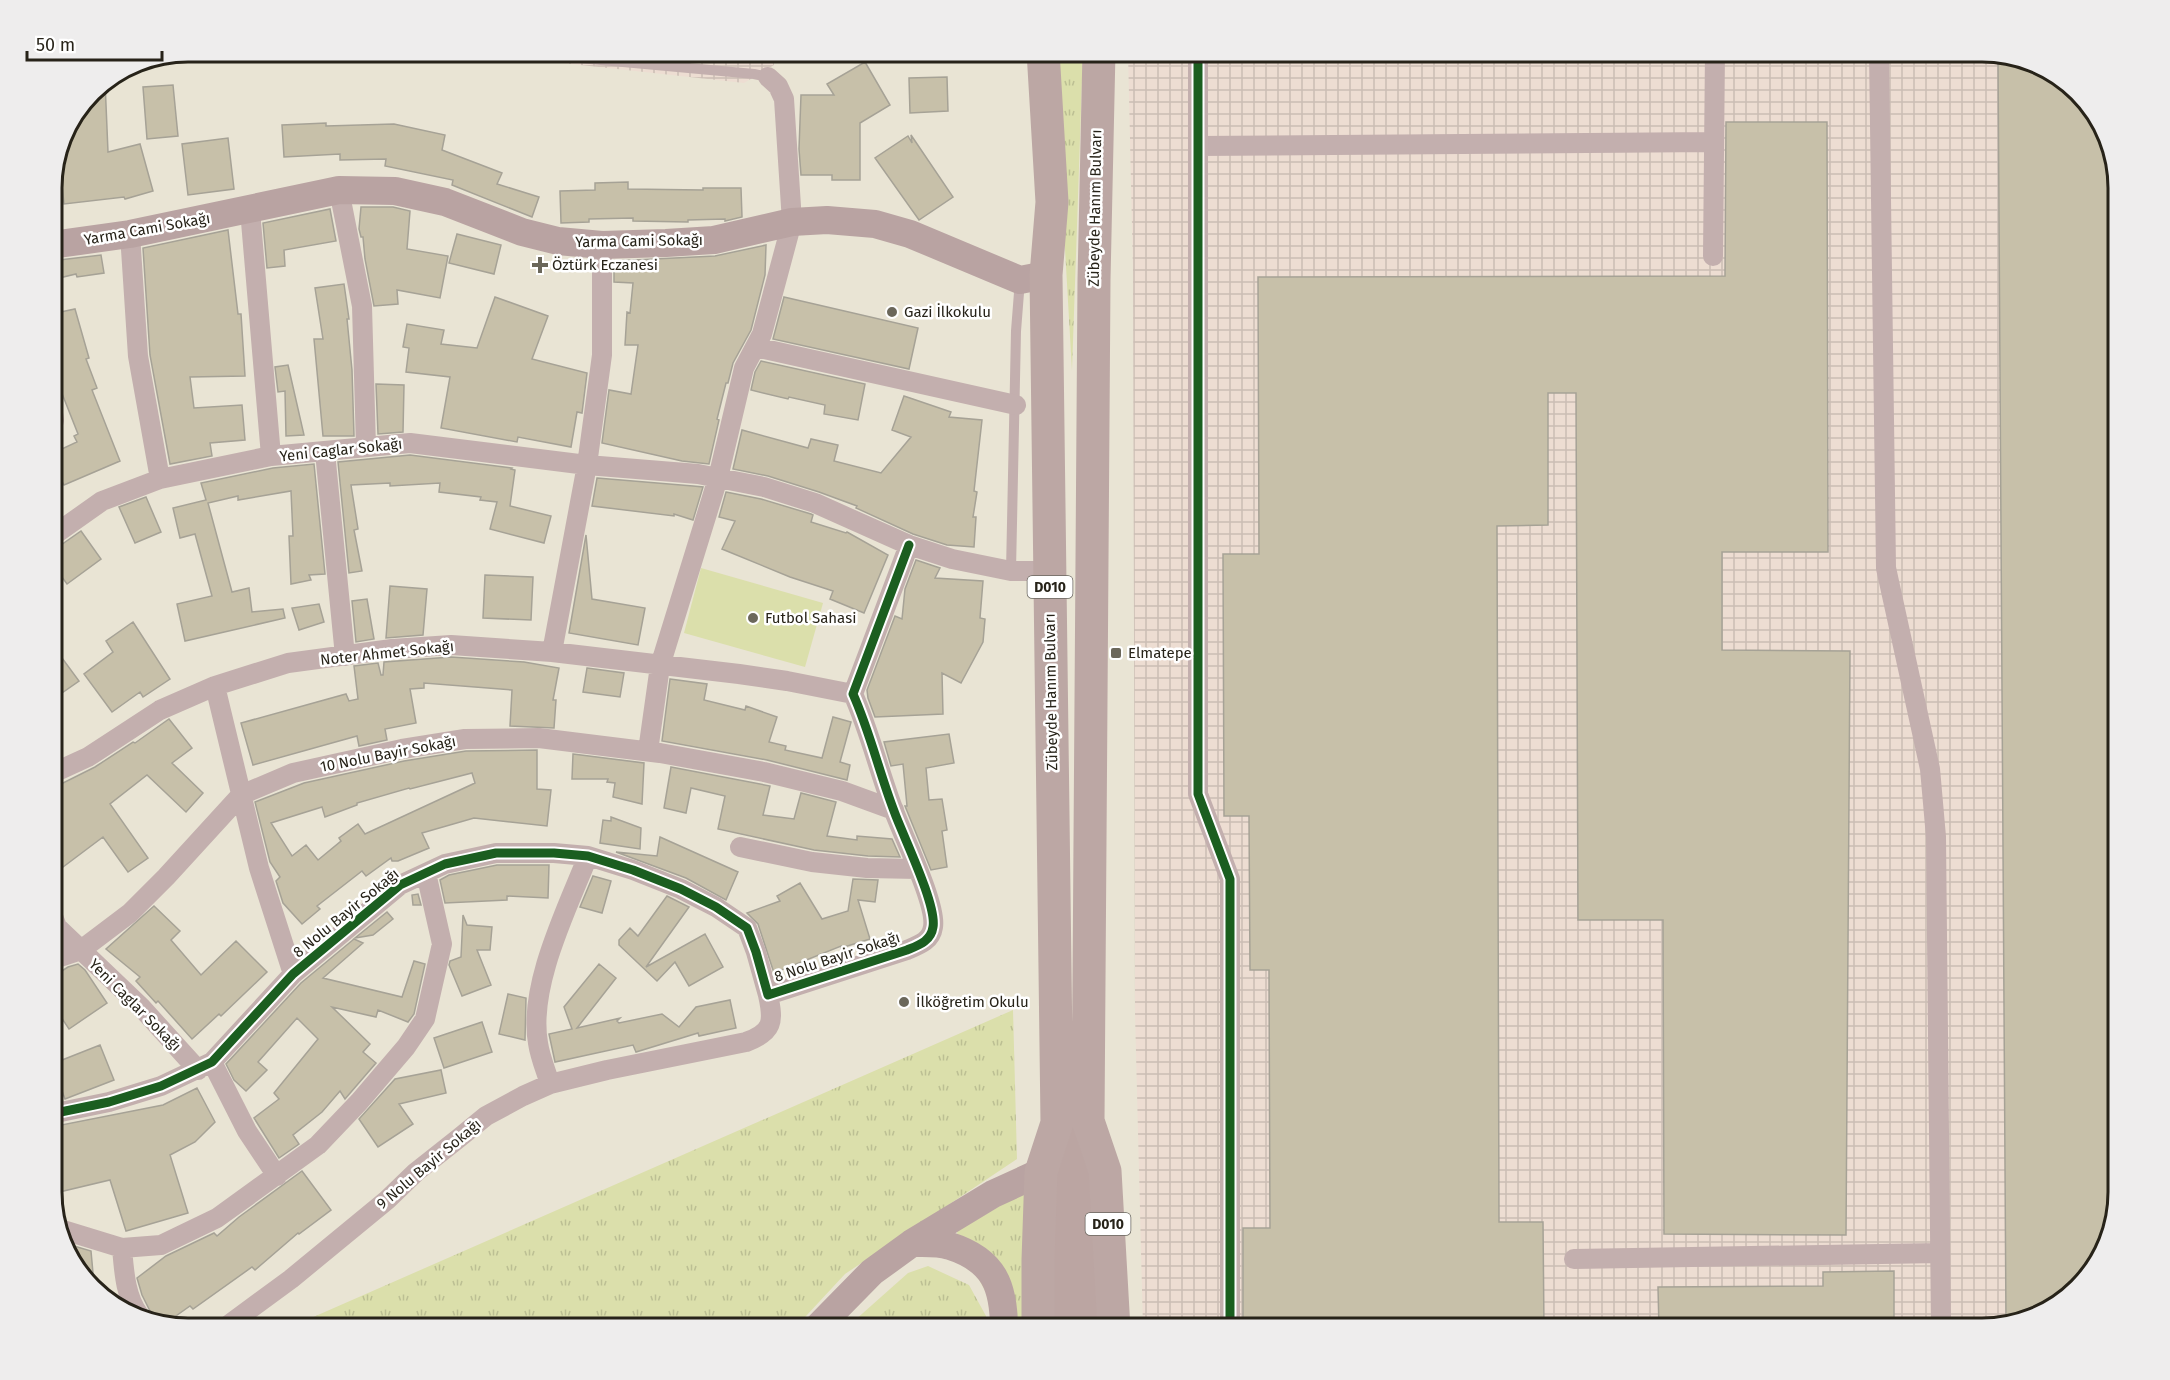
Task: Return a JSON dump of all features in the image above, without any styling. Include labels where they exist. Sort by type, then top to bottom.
[{"type":"highway","name":"Zübeyde Hanım Bulvarı","points":[[1044,62],[1052,202],[1033,278],[1050,571],[1072,1122]]},
{"type":"highway","name":"Zübeyde Hanım Bulvarı","points":[[1072,1122],[1099,62]]},
{"type":"highway","name":"D010","points":[[1038,1318],[1041,1172],[1072,1122],[1105,1171],[1113,1318]]},
{"type":"main road","name":"D010","points":[[1072,1122],[1075,1262]]},
{"type":"main road","points":[[1066,1318],[1075,1262]]},
{"type":"main road","points":[[1075,1262],[1086,1318]]},
{"type":"street","points":[[1198,62],[1198,794],[1230,879],[1230,1318]]},
{"type":"street","points":[[1713,256],[1715,62]]},
{"type":"street","points":[[1879,62],[1886,568],[1930,769],[1936,837],[1941,1318]]},
{"type":"street","points":[[648,751],[660,666],[718,478],[744,368],[762,334],[792,222],[784,99],[778,86],[768,77]]},
{"type":"street","points":[[1198,146],[1714,142]]},
{"type":"street","name":"Yarma Cami Sokağı","points":[[62,243],[130,234],[339,190],[395,191],[446,202],[522,232],[558,241],[602,245],[714,240],[792,222],[827,220],[875,224],[910,234],[1033,278]]},
{"type":"street","points":[[339,190],[362,306],[366,447]]},
{"type":"street","points":[[250,210],[271,456]]},
{"type":"street","points":[[130,234],[138,356],[160,479]]},
{"type":"street","points":[[552,652],[587,465],[602,355],[602,245]]},
{"type":"street","points":[[755,347],[1016,405]]},
{"type":"street","name":"Yeni Caglar Sokağı","points":[[62,529],[102,501],[160,479],[271,456],[410,443],[587,465],[698,474],[764,487],[815,503],[909,544],[952,559],[1011,571],[1050,571]]},
{"type":"street","points":[[325,452],[345,656]]},
{"type":"street","points":[[853,694],[909,544]]},
{"type":"street","name":"Noter Ahmet Sokağı","points":[[62,769],[88,757],[160,710],[215,686],[288,663],[392,649],[451,645],[552,652],[787,681],[853,694]]},
{"type":"street","points":[[215,686],[259,867],[293,974]]},
{"type":"street","name":"8 Nolu Bayir Sokağı","points":[[62,1111],[161,1086],[205,1066],[293,974],[399,885],[445,864],[496,854],[554,853],[588,856],[633,870],[681,889],[716,907],[747,928],[768,995],[907,951],[926,942],[933,930],[933,917],[918,869],[894,810],[866,723],[853,694]]},
{"type":"street","name":"10 Nolu Bayir Sokağı","points":[[62,956],[81,950],[130,913],[241,795],[292,774],[402,749],[465,739],[539,738],[648,751],[764,772],[842,790],[894,810]]},
{"type":"street","points":[[740,847],[812,862],[867,868],[918,869]]},
{"type":"street","points":[[550,1084],[538,1043],[538,1006],[544,971],[588,856]]},
{"type":"street","points":[[68,1231],[122,1248],[161,1245],[217,1218],[318,1145],[406,1047],[425,1019],[442,944],[426,873]]},
{"type":"street","name":"Yeni Caglar Sokağı","points":[[62,932],[205,1066],[278,1176]]},
{"type":"street","name":"9 Nolu Bayir Sokağı","points":[[238,1318],[387,1200],[416,1172],[486,1116],[550,1084],[746,1042],[761,1036],[768,1029],[772,1020],[768,995]]},
{"type":"street","points":[[827,1318],[872,1272],[912,1243],[993,1194],[1041,1172]]},
{"type":"street","points":[[912,1243],[949,1245],[983,1262],[999,1284],[1004,1318]]},
{"type":"street","points":[[122,1248],[125,1281],[134,1307]]},
{"type":"street","points":[[1574,1258],[1940,1252]]},
{"type":"lane","points":[[638,62],[768,77]]},
{"type":"lane","points":[[675,62],[675,66]]},
{"type":"lane","points":[[1011,571],[1016,332],[1033,278]]},
{"type":"shaded area","points":[[553,62],[774,62],[774,65],[744,83]]},
{"type":"shaded area","points":[[1128,62],[1991,62],[2023,68],[2038,74],[2066,93],[2077,104],[2099,139],[2107,171],[2108,187],[2108,1193],[2104,1225],[2096,1248],[2077,1276],[2066,1287],[2046,1302],[2031,1309],[1999,1317],[1983,1318],[1143,1318],[1135,1013],[1133,271]]},
{"type":"green space","points":[[1054,62],[1083,62],[1072,371]]},
{"type":"green space","name":"Futbol Sahasi","points":[[701,568],[823,603],[805,667],[684,633]]},
{"type":"green space","points":[[1013,1010],[1017,1159],[845,1274],[804,1318],[311,1318]]},
{"type":"green space","points":[[1027,1190],[1026,1318],[1000,1318],[958,1241],[957,1231]]},
{"type":"green space","points":[[928,1266],[969,1285],[986,1318],[857,1318],[908,1273]]},
{"type":"building","points":[[865,62],[890,105],[860,123],[860,180],[832,180],[832,175],[801,175],[799,149],[801,95],[834,95],[827,84]]},
{"type":"building","points":[[1998,63],[2038,74],[2066,93],[2077,104],[2099,139],[2107,171],[2108,187],[2107,1209],[2096,1248],[2077,1276],[2046,1302],[2006,1316]]},
{"type":"building","points":[[947,77],[948,111],[910,113],[909,78]]},
{"type":"building","points":[[173,85],[178,136],[147,139],[143,87]]},
{"type":"building","points":[[105,92],[108,152],[140,144],[153,191],[125,199],[124,197],[64,204],[62,179],[71,139],[87,111]]},
{"type":"building","points":[[1726,122],[1827,122],[1828,552],[1722,552],[1722,650],[1850,651],[1846,1235],[1664,1234],[1663,920],[1578,920],[1576,393],[1548,393],[1548,525],[1497,526],[1499,1222],[1543,1222],[1544,1318],[1243,1318],[1243,1228],[1270,1228],[1269,970],[1250,970],[1249,816],[1224,816],[1223,554],[1259,554],[1258,277],[1725,276]]},
{"type":"building","points":[[326,123],[326,126],[394,124],[445,135],[442,150],[502,173],[497,184],[539,197],[532,217],[452,185],[453,180],[385,166],[386,159],[340,160],[340,154],[284,157],[282,125]]},
{"type":"building","points":[[911,135],[953,197],[919,220],[875,158],[908,136],[912,143]]},
{"type":"building","points":[[228,138],[234,189],[188,195],[182,144]]},
{"type":"building","points":[[628,182],[628,189],[741,188],[742,217],[725,221],[725,219],[688,220],[688,222],[633,221],[633,218],[589,219],[589,222],[561,223],[560,191],[595,190],[595,183]]},
{"type":"building","points":[[361,207],[393,207],[410,211],[407,249],[448,256],[440,298],[397,290],[398,304],[374,306],[363,237],[359,229]]},
{"type":"building","points":[[330,209],[336,241],[284,250],[285,266],[267,268],[263,223]]},
{"type":"building","points":[[228,230],[238,314],[241,314],[245,376],[190,377],[194,408],[242,405],[245,440],[210,443],[212,456],[170,464],[150,355],[143,248]]},
{"type":"building","points":[[457,234],[501,245],[494,274],[449,263]]},
{"type":"building","points":[[766,245],[765,275],[751,330],[733,363],[728,383],[726,383],[709,464],[682,461],[602,443],[609,390],[631,394],[638,345],[625,345],[627,312],[630,313],[633,283],[614,282],[614,261],[715,256]]},
{"type":"building","points":[[101,255],[104,273],[77,277],[76,274],[62,277],[62,260]]},
{"type":"building","points":[[344,284],[349,319],[347,319],[352,370],[354,436],[323,436],[314,339],[323,339],[315,288]]},
{"type":"building","points":[[495,297],[548,316],[532,359],[587,373],[582,413],[577,412],[571,447],[518,437],[517,442],[441,428],[450,377],[406,372],[409,348],[403,347],[407,324],[444,330],[441,344],[477,348]]},
{"type":"building","points":[[784,297],[918,328],[909,369],[773,339]]},
{"type":"building","points":[[75,309],[89,358],[86,359],[97,388],[92,390],[120,461],[64,485],[62,449],[77,442],[74,436],[78,434],[62,394],[62,312]]},
{"type":"building","points":[[761,361],[865,384],[858,420],[824,414],[825,405],[751,390],[755,372]]},
{"type":"building","points":[[288,365],[304,435],[286,436],[285,391],[278,392],[275,367]]},
{"type":"building","points":[[376,384],[404,385],[403,432],[378,434]]},
{"type":"building","points":[[904,396],[951,412],[949,417],[982,420],[974,491],[977,492],[973,517],[976,517],[974,547],[947,545],[913,534],[856,508],[857,506],[819,492],[768,476],[733,469],[742,430],[808,448],[811,439],[838,445],[834,461],[881,473],[911,437],[892,430]]},
{"type":"building","points":[[410,455],[512,468],[515,470],[510,506],[551,516],[544,543],[490,529],[497,502],[480,500],[481,497],[439,492],[440,483],[390,486],[390,483],[351,485],[358,529],[354,530],[362,571],[349,573],[338,462]]},
{"type":"building","points":[[314,464],[325,574],[309,575],[311,580],[291,584],[289,536],[293,536],[291,491],[238,500],[238,496],[208,503],[232,592],[249,588],[252,612],[283,609],[285,618],[185,641],[177,604],[212,596],[195,534],[180,538],[173,508],[206,500],[201,483],[273,468]]},
{"type":"building","points":[[597,478],[703,487],[693,520],[674,514],[674,516],[592,506]]},
{"type":"building","points":[[726,492],[761,499],[811,514],[813,515],[811,522],[847,532],[888,555],[864,613],[830,599],[833,591],[790,577],[722,549],[735,521],[719,517]]},
{"type":"building","points":[[146,497],[161,532],[135,543],[119,507]]},
{"type":"building","points":[[81,531],[101,559],[67,584],[62,577],[62,544]]},
{"type":"building","points":[[586,535],[592,599],[645,608],[638,645],[569,633]]},
{"type":"building","points":[[916,560],[940,568],[935,578],[983,581],[980,618],[985,619],[983,642],[961,683],[942,673],[943,714],[875,717],[867,690],[895,616],[902,619],[905,589]]},
{"type":"building","points":[[485,575],[533,577],[531,620],[483,618]]},
{"type":"building","points":[[390,586],[427,589],[423,635],[386,638]]},
{"type":"building","points":[[367,599],[374,639],[356,642],[352,601]]},
{"type":"building","points":[[319,604],[324,622],[299,630],[292,608]]},
{"type":"building","points":[[133,622],[170,679],[143,697],[140,692],[112,712],[84,674],[113,652],[106,641]]},
{"type":"building","points":[[451,657],[524,662],[559,668],[553,700],[556,700],[554,728],[510,726],[512,690],[424,683],[424,688],[410,689],[416,723],[385,729],[387,740],[359,746],[357,736],[253,765],[241,723],[346,694],[349,701],[358,699],[354,666],[378,663],[381,675],[383,675],[384,662]]},
{"type":"building","points":[[62,658],[79,681],[62,693]]},
{"type":"building","points":[[587,668],[624,673],[620,697],[583,692]]},
{"type":"building","points":[[670,679],[707,684],[704,700],[745,710],[746,706],[777,717],[769,742],[786,746],[785,750],[822,758],[833,717],[851,722],[840,762],[850,765],[847,780],[767,760],[662,741]]},
{"type":"building","points":[[169,719],[192,748],[172,763],[203,793],[186,812],[147,775],[110,804],[148,858],[128,872],[103,837],[62,868],[62,784],[95,767],[133,742],[135,743]]},
{"type":"building","points":[[949,734],[954,763],[926,768],[929,800],[942,799],[947,830],[942,831],[947,867],[931,870],[905,806],[907,806],[903,764],[891,766],[884,742]]},
{"type":"building","points":[[537,750],[537,789],[551,790],[547,826],[474,818],[422,833],[429,848],[398,861],[392,861],[391,858],[366,876],[362,871],[317,906],[320,909],[302,924],[283,903],[276,881],[280,877],[270,862],[255,802],[304,783],[404,761],[466,751]],"holes":[[[472,773],[475,783],[365,834],[358,824],[339,838],[341,841],[318,860],[306,845],[292,856],[271,823],[322,807],[325,817],[357,805],[357,803]]]},
{"type":"building","points":[[573,754],[644,763],[642,804],[613,797],[615,783],[607,782],[608,779],[572,779]]},
{"type":"building","points":[[671,767],[770,786],[763,815],[794,819],[801,793],[836,802],[827,836],[857,840],[857,836],[892,839],[900,857],[814,850],[718,829],[725,796],[691,788],[686,813],[664,808]]},
{"type":"building","points":[[611,817],[641,828],[640,849],[600,843],[603,820],[611,821]]},
{"type":"building","points":[[660,837],[738,872],[726,900],[686,878],[616,852],[657,856]]},
{"type":"building","points":[[497,865],[549,865],[548,898],[507,896],[507,900],[445,903],[440,880],[449,875]]},
{"type":"building","points":[[593,876],[611,881],[602,913],[580,907]]},
{"type":"building","points":[[853,879],[878,880],[875,902],[858,900],[870,939],[841,948],[841,946],[774,973],[758,924],[747,913],[780,901],[777,896],[800,883],[822,919],[848,911]]},
{"type":"building","points":[[418,894],[421,905],[413,905],[412,895]]},
{"type":"building","points":[[667,896],[689,907],[646,967],[705,934],[723,967],[689,986],[675,962],[657,981],[619,945],[619,940],[630,928],[638,936]]},
{"type":"building","points":[[154,906],[180,931],[171,940],[201,975],[236,941],[267,972],[221,1016],[219,1014],[192,1039],[158,1001],[156,1003],[136,981],[140,977],[106,949]]},
{"type":"building","points":[[387,912],[393,919],[373,935],[355,938]]},
{"type":"building","points":[[463,915],[467,925],[492,927],[490,950],[477,950],[491,985],[462,996],[449,965],[450,961],[461,957]]},
{"type":"building","points":[[354,939],[363,943],[323,978],[402,997],[414,961],[425,964],[414,1014],[408,1022],[378,1010],[376,1017],[332,1007],[370,1044],[363,1052],[376,1063],[345,1099],[340,1091],[322,1112],[293,1135],[299,1144],[279,1158],[254,1118],[279,1099],[274,1093],[318,1039],[297,1018],[258,1062],[267,1070],[246,1091],[234,1080],[226,1064],[301,983]]},
{"type":"building","points":[[78,964],[85,970],[107,1003],[69,1029],[62,1018],[62,971]]},
{"type":"building","points":[[599,964],[616,978],[577,1028],[620,1018],[617,1021],[619,1023],[662,1014],[679,1027],[696,1007],[730,1000],[736,1028],[699,1036],[698,1033],[636,1052],[633,1045],[555,1062],[549,1034],[572,1029],[564,1007]]},
{"type":"building","points":[[508,994],[526,998],[525,1040],[499,1034]]},
{"type":"building","points":[[482,1022],[492,1052],[444,1068],[434,1038]]},
{"type":"building","points":[[100,1045],[114,1080],[65,1099],[62,1091],[62,1060]]},
{"type":"building","points":[[441,1070],[446,1093],[399,1104],[413,1124],[378,1147],[359,1119],[395,1079]]},
{"type":"building","points":[[197,1088],[215,1122],[195,1142],[170,1155],[188,1213],[126,1231],[110,1180],[62,1191],[62,1125],[163,1105]]},
{"type":"building","points":[[302,1171],[331,1210],[298,1233],[255,1270],[252,1267],[193,1309],[190,1306],[174,1317],[151,1313],[137,1278],[166,1256],[214,1233],[217,1236]]},
{"type":"building","points":[[73,1246],[91,1251],[93,1273],[87,1269]]},
{"type":"building","points":[[1894,1271],[1894,1318],[1659,1318],[1658,1287],[1823,1286],[1823,1272]]},
{"type":"cycle path","points":[[1198,62],[1198,794],[1230,879],[1230,1318]]},
{"type":"cycle path","points":[[62,1112],[109,1102],[161,1086],[212,1062],[293,974],[400,885],[445,864],[496,853],[554,853],[588,856],[633,870],[681,889],[716,907],[747,928],[768,995],[907,950],[924,942],[930,936],[933,927],[930,903],[894,811],[853,694],[909,545]]},
{"type":"place","name":"Öztürk Eczanesi","points":[[540,265]]},
{"type":"place","name":"Gazi İlkokulu","points":[[892,312]]},
{"type":"place","name":"Futbol Sahasi","points":[[753,618]]},
{"type":"place","name":"Elmatepe","points":[[1116,653]]},
{"type":"place","name":"İlköğretim Okulu","points":[[904,1002]]}]
